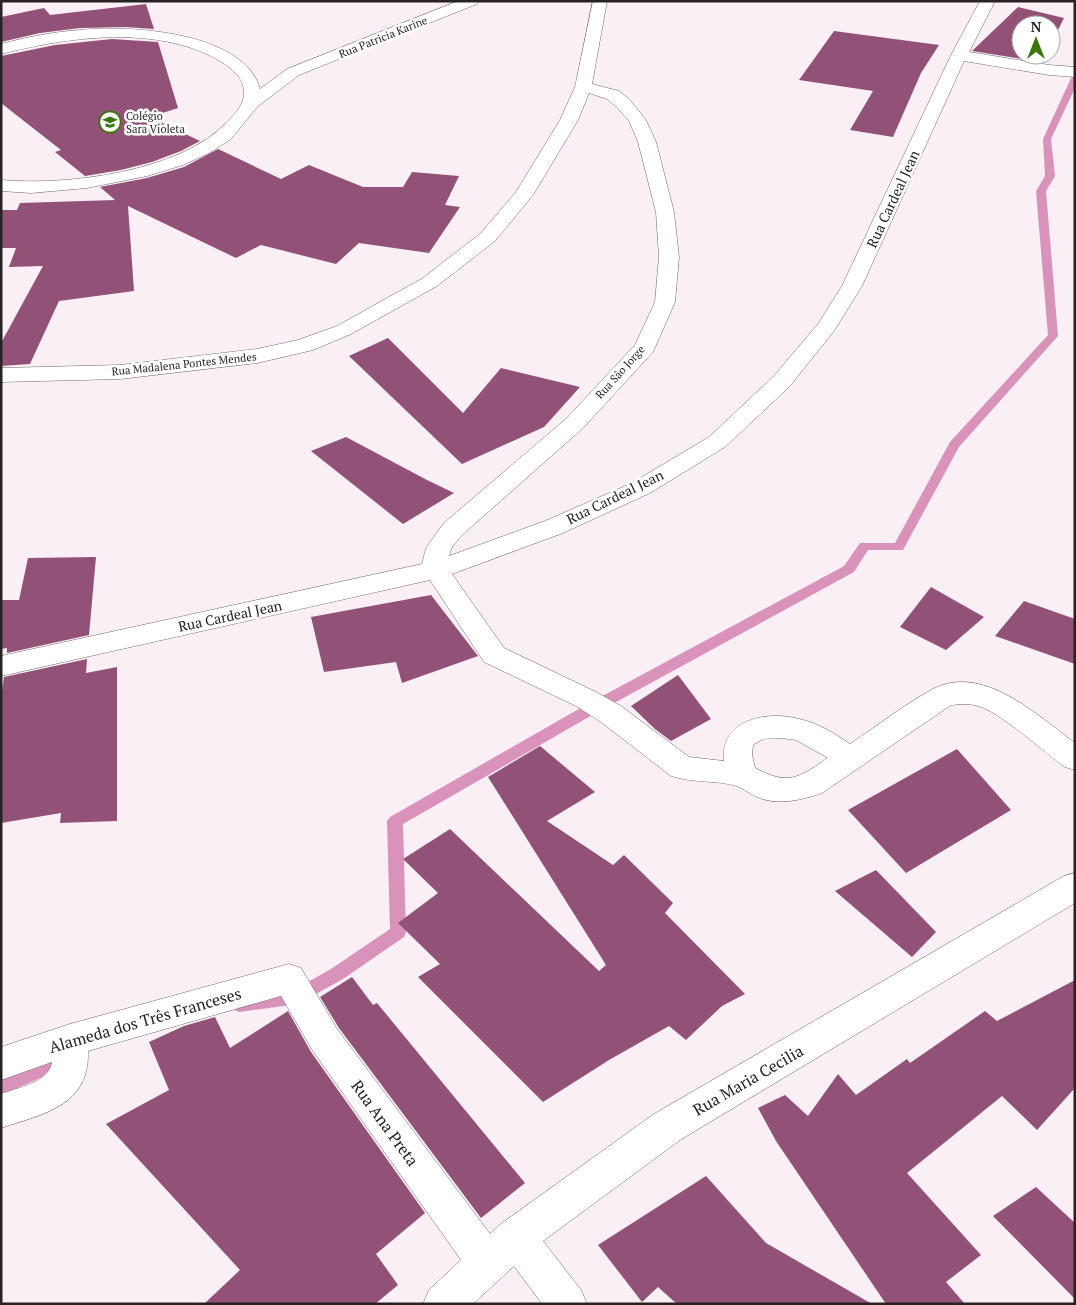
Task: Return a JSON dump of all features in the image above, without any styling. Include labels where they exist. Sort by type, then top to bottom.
[{"type":"street","name":"Rua Patricia Karine","points":[[1,185],[34,187],[95,182],[153,169],[202,150],[235,127],[251,103],[293,72],[472,1]]},
{"type":"street","name":"Rua Madalena Pontes Mendes","points":[[1,375],[120,372],[194,365],[257,356],[305,345],[344,330],[430,282],[488,237],[524,195],[569,120],[583,88],[600,1]]},
{"type":"street","name":"Rua Cardeal Jean","points":[[1,666],[436,570],[554,527],[641,488],[717,442],[781,382],[827,327],[852,286],[959,55],[988,1]]},
{"type":"street","points":[[1,49],[50,39],[92,34],[133,34],[170,38],[203,46],[229,58],[246,73],[252,87],[251,103]]},
{"type":"street","points":[[959,55],[1049,70],[1075,72]]},
{"type":"street","name":"Rua Patricia Karine","points":[[246,73],[293,72]]},
{"type":"street","name":"Rua Sâo Jorge","points":[[436,570],[435,554],[446,537],[574,423],[645,347],[665,302],[669,257],[665,212],[647,142],[637,120],[623,103],[601,90],[583,88]]},
{"type":"street","points":[[436,570],[494,655],[586,699],[611,714],[682,768],[742,775],[768,789],[790,790],[811,785],[944,696],[964,693],[987,697],[1008,709],[1075,760]]},
{"type":"street","points":[[742,775],[738,751],[743,738],[758,729],[781,727],[802,730],[822,740],[851,759]]},
{"type":"street","name":"Rua Maria Cecilia","points":[[443,1304],[516,1237],[667,1127],[1075,886]]},
{"type":"street","name":"Alameda dos Três Franceses","points":[[1,1064],[70,1040],[297,993]]},
{"type":"street","name":"Rua Ana Preta","points":[[297,993],[325,1040],[487,1263]]},
{"type":"street","points":[[1,1111],[57,1088],[68,1075],[70,1040]]},
{"type":"street","points":[[516,1237],[567,1304]]},
{"type":"building","points":[[146,4],[154,29],[126,27],[80,28],[40,33],[1,42],[1,17],[44,8],[50,15]]},
{"type":"building","points":[[1018,7],[1051,15],[1011,15],[1011,57],[972,51]]},
{"type":"building","points":[[834,31],[939,45],[921,73],[893,137],[850,130],[873,91],[799,80]]},
{"type":"building","name":"Colégio Sara Violeta","points":[[112,39],[158,42],[178,108],[150,117],[200,141],[181,151],[152,162],[85,176],[55,152],[61,150],[1,103],[1,56],[55,45]]},
{"type":"building","points":[[218,149],[281,179],[309,165],[363,187],[403,187],[412,172],[459,176],[445,205],[460,207],[429,253],[359,243],[336,264],[261,245],[236,258],[128,206],[134,291],[59,301],[30,364],[1,366],[1,343],[43,266],[9,267],[16,248],[1,248],[1,210],[17,210],[20,203],[115,200],[100,187],[147,178],[184,167]]},
{"type":"building","points":[[388,338],[463,413],[501,368],[580,387],[544,427],[462,464],[349,356]]},
{"type":"building","points":[[346,437],[454,493],[403,524],[311,451]]},
{"type":"building","points":[[96,557],[89,635],[7,653],[7,648],[1,649],[1,600],[19,600],[28,558]]},
{"type":"building","points":[[931,587],[984,617],[946,650],[900,627]]},
{"type":"building","points":[[431,595],[478,656],[402,683],[396,662],[324,672],[311,617]]},
{"type":"building","points":[[1024,601],[1075,619],[1075,664],[995,636]]},
{"type":"building","points":[[87,659],[86,673],[117,667],[117,821],[60,823],[61,813],[1,823],[1,698],[4,677]]},
{"type":"building","points":[[678,675],[711,719],[671,741],[655,729],[631,706]]},
{"type":"building","points":[[540,746],[595,792],[547,821],[613,865],[624,855],[673,903],[665,913],[745,994],[722,1006],[686,1040],[669,1026],[609,1060],[543,1102],[418,977],[440,964],[398,923],[438,893],[403,859],[450,829],[599,971],[606,965],[488,777]]},
{"type":"building","points":[[957,749],[1011,810],[906,873],[848,810]]},
{"type":"building","points":[[876,870],[936,932],[912,957],[835,891]]},
{"type":"building","points":[[352,977],[373,1005],[377,1003],[525,1183],[481,1218],[339,1028],[320,997]]},
{"type":"building","points":[[1075,980],[1075,1088],[1037,1130],[1002,1096],[907,1173],[981,1255],[946,1282],[965,1304],[886,1304],[776,1141],[758,1108],[785,1095],[808,1116],[838,1074],[856,1095],[907,1059],[910,1063],[985,1011],[997,1021]]},
{"type":"building","points":[[288,1011],[311,1052],[425,1213],[376,1254],[398,1285],[375,1304],[204,1304],[240,1270],[106,1124],[169,1090],[149,1042],[184,1026],[215,1017],[230,1048]]},
{"type":"building","points":[[706,1176],[766,1243],[872,1304],[677,1304],[658,1287],[642,1302],[598,1245]]},
{"type":"building","points":[[1036,1187],[1075,1223],[1075,1299],[993,1216]]},
{"type":"waterway","points":[[239,1004],[292,999],[337,974],[398,932],[395,821],[589,710],[849,569],[864,546],[899,547],[954,445],[1053,336],[1041,191],[1050,176],[1047,139],[1075,78]]},
{"type":"waterway","points":[[1,1087],[69,1057]]},
{"type":"place","name":"Colégio Sara Violeta","points":[[110,122]]}]
